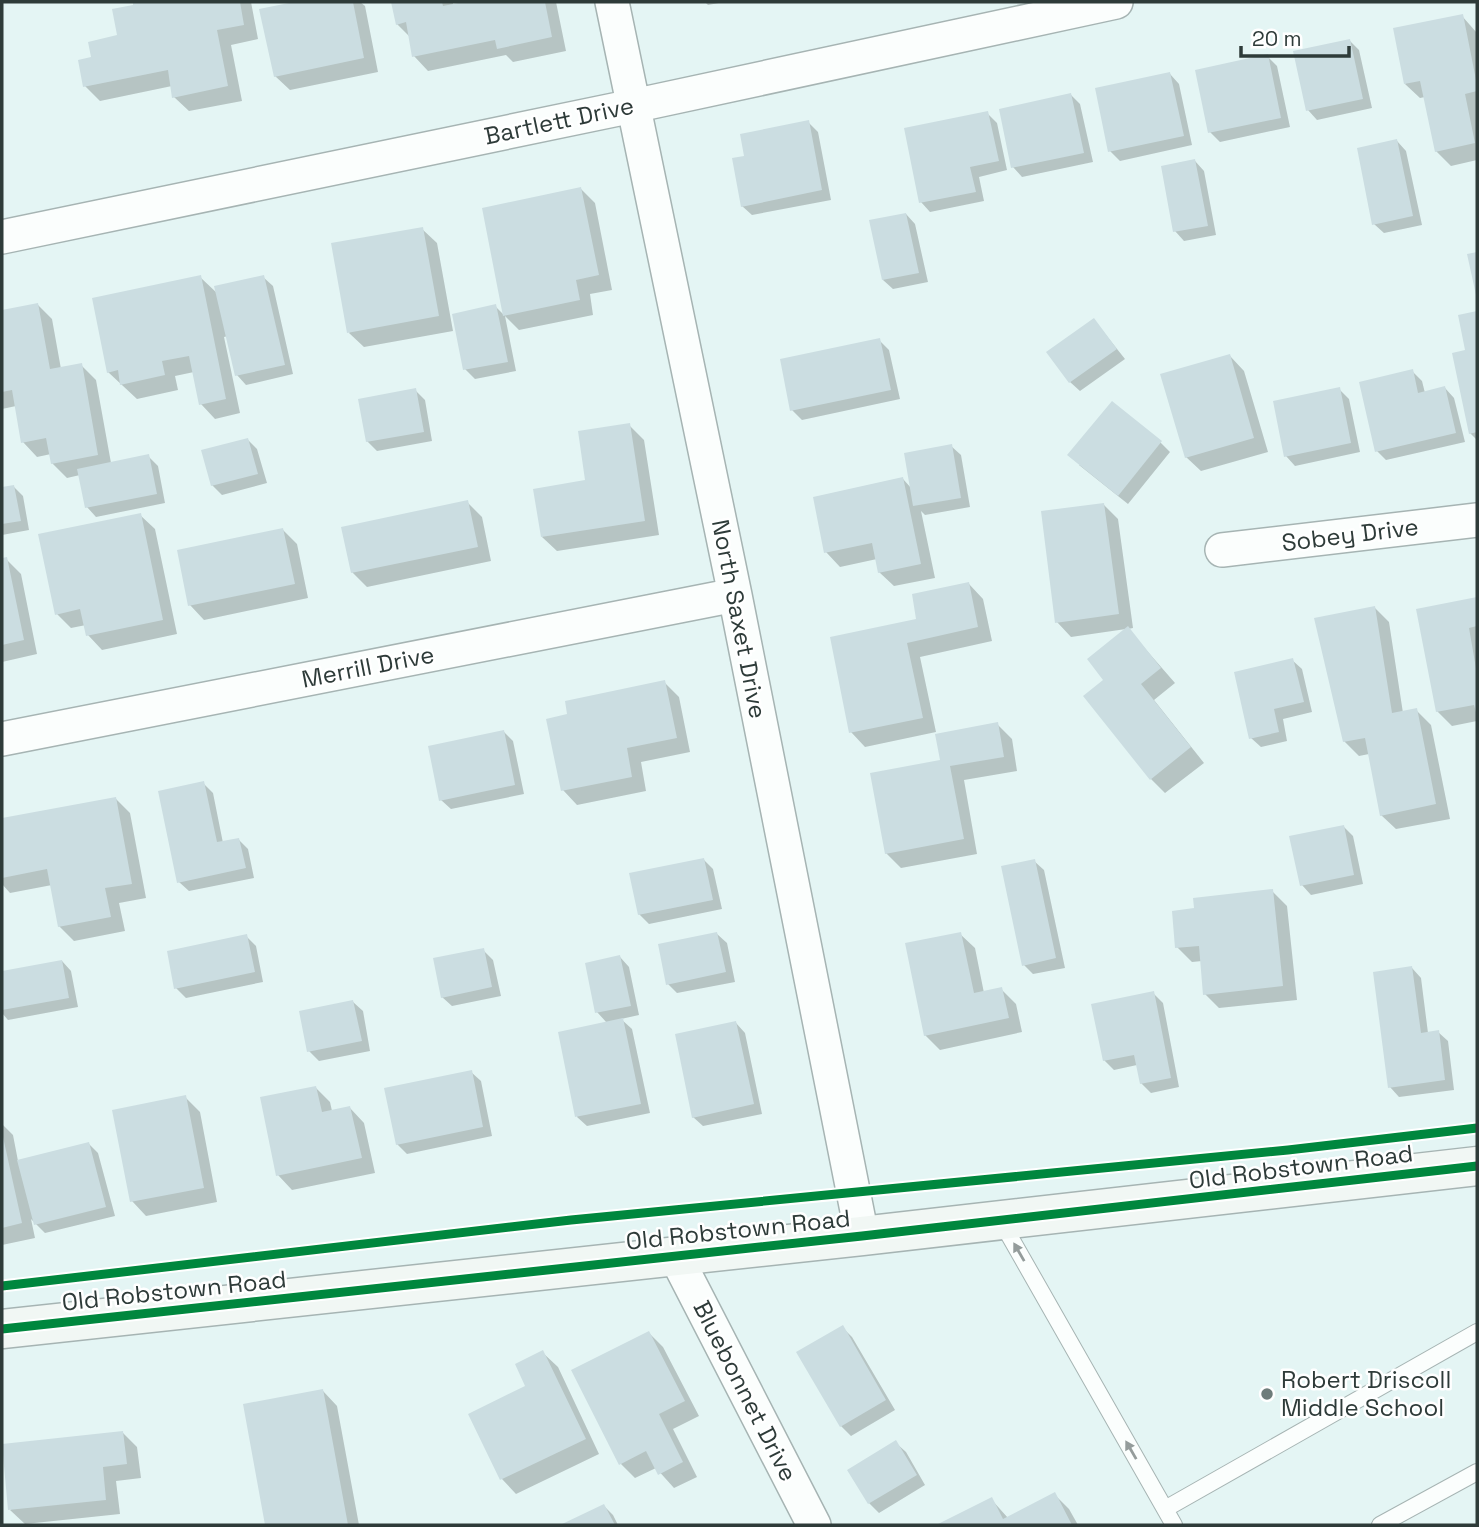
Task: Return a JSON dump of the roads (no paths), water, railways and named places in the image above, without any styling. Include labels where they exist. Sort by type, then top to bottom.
[{"type":"street","name":"North Saxet Drive","points":[[612,2],[735,595],[862,1236]]},
{"type":"street","name":"Bartlett Drive","points":[[2,237],[1116,2]]},
{"type":"street","name":"Sobey Drive","points":[[1222,550],[1477,520]]},
{"type":"street","name":"Merrill Drive","points":[[2,740],[735,595]]},
{"type":"street","name":"Old Robstown Road","points":[[2,1329],[676,1257],[1477,1166]]},
{"type":"street","name":"Bluebonnet Drive","points":[[676,1257],[814,1525]]},
{"type":"lane","points":[[1001,1221],[1174,1525]]},
{"type":"lane","points":[[1165,1509],[1477,1332]]},
{"type":"lane","points":[[1380,1525],[1477,1472]]},
{"type":"place","name":"Robert Driscoll Middle School","points":[[1267,1394]]}]
